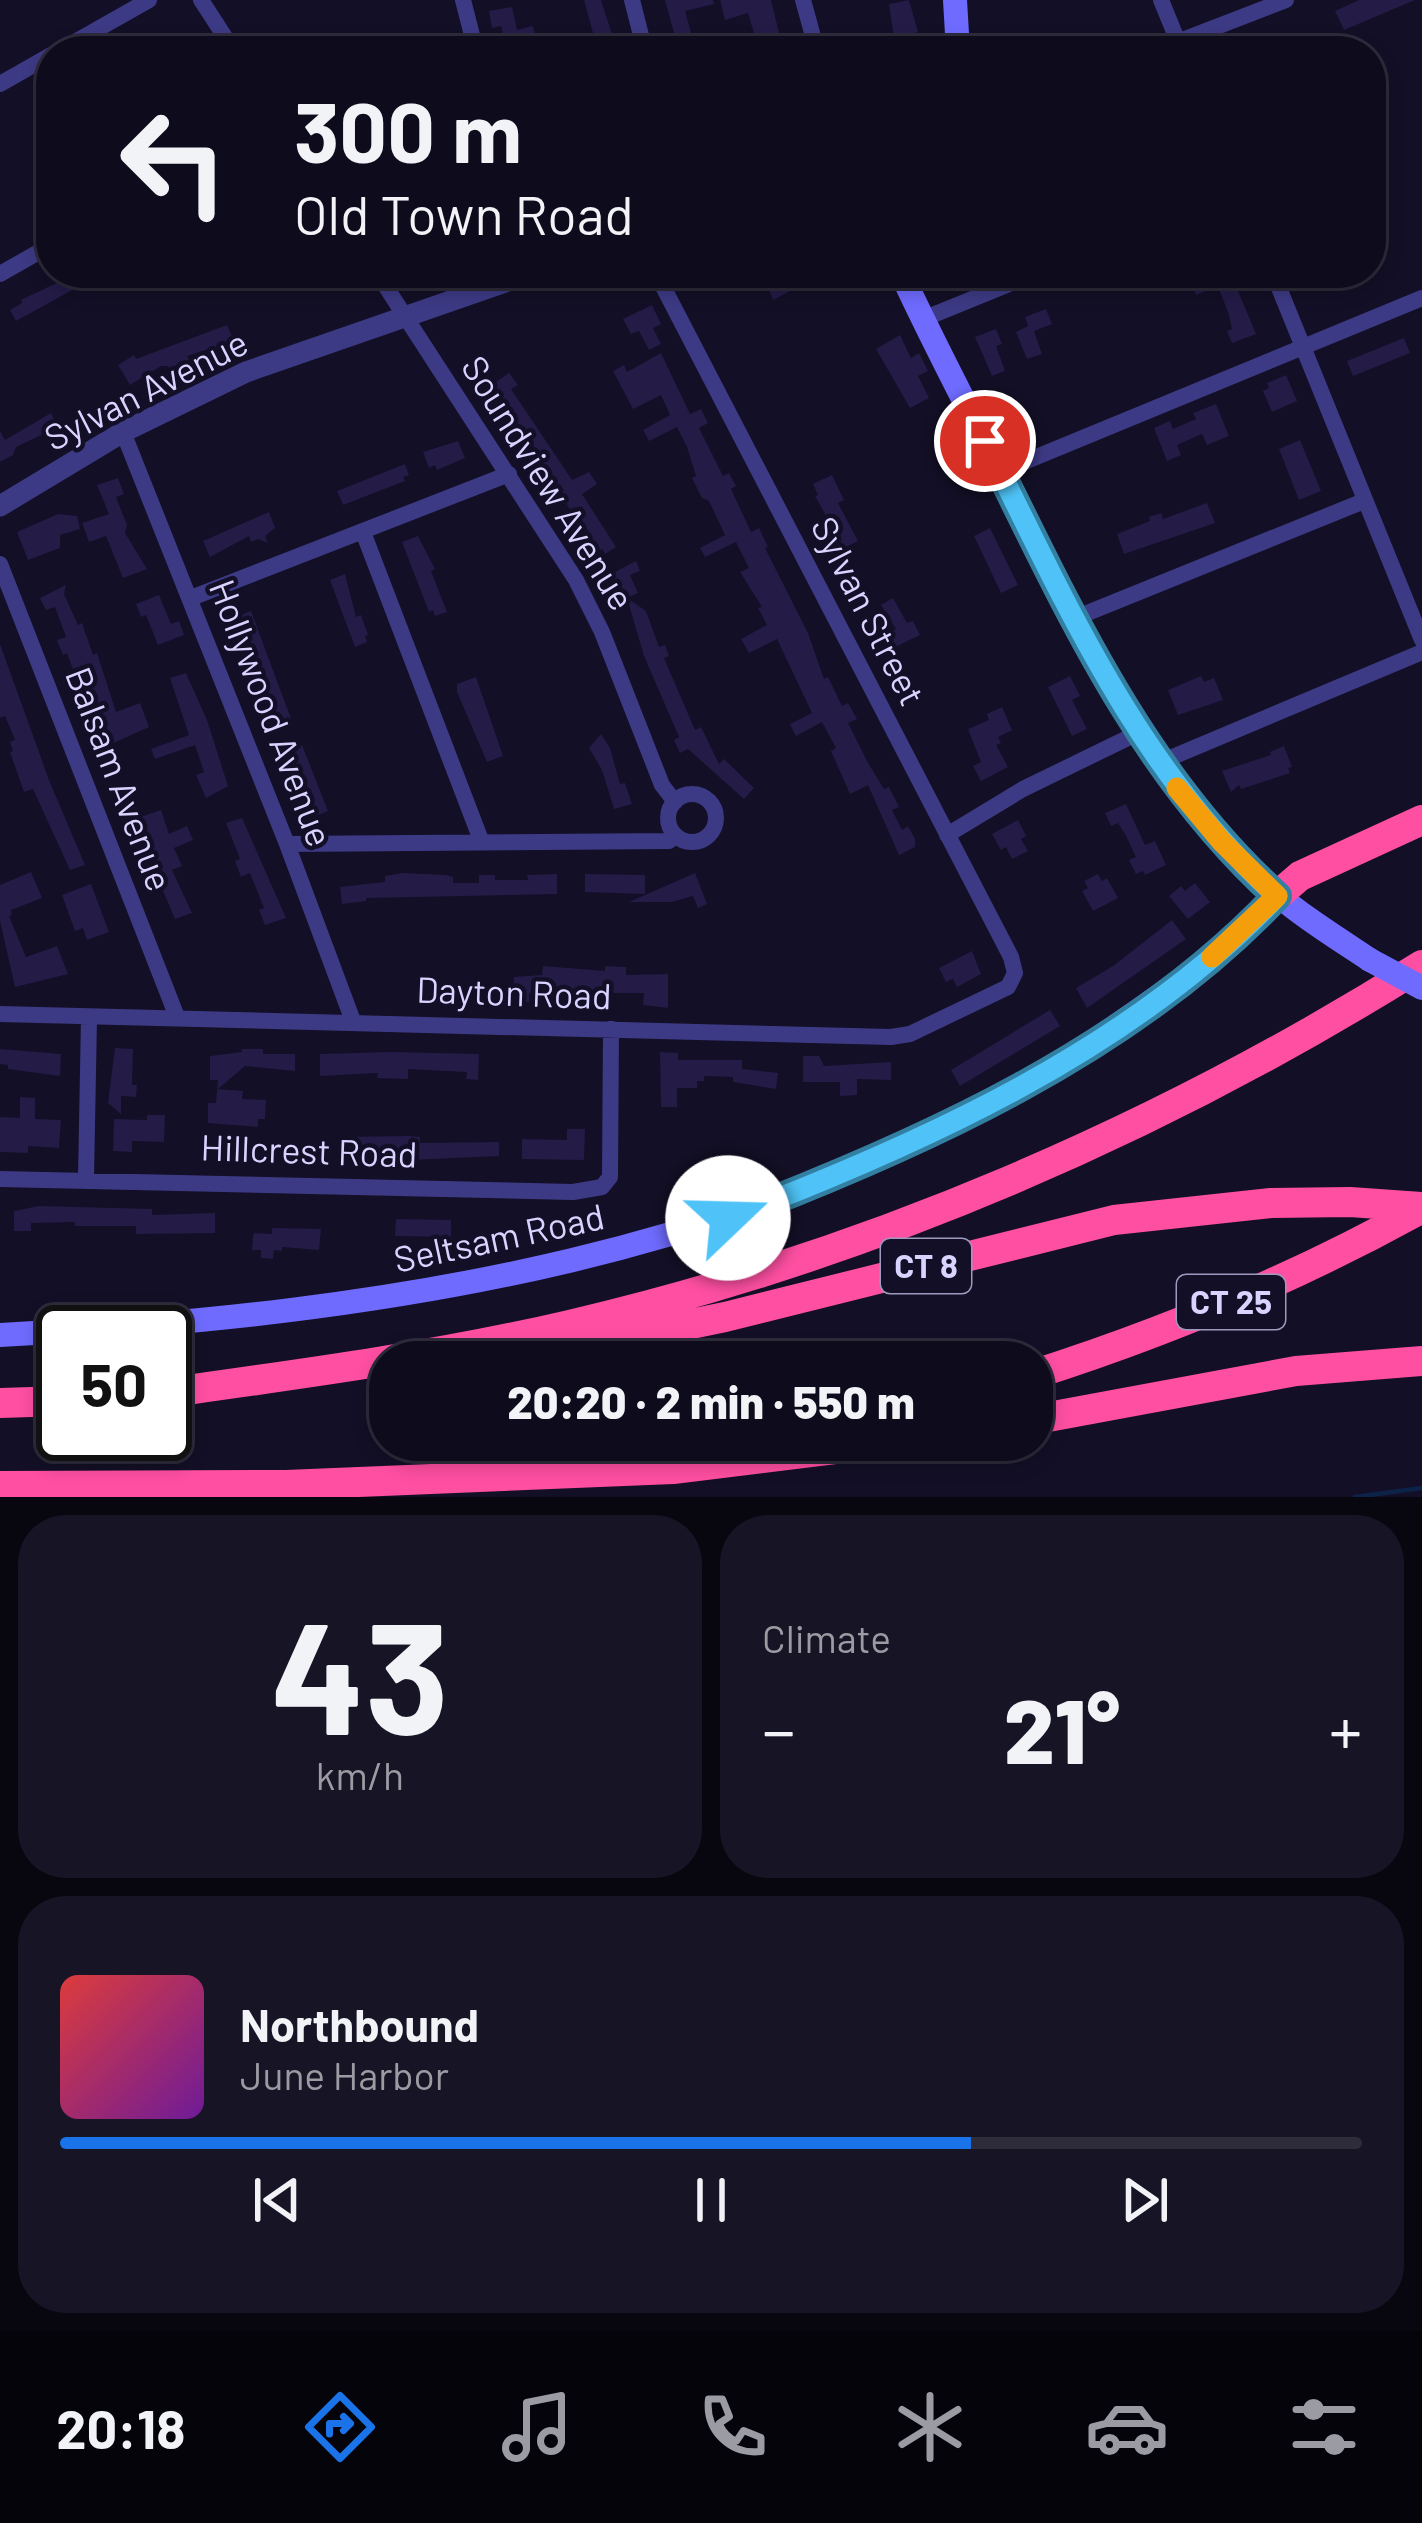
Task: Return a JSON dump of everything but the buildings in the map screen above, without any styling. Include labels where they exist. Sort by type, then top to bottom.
[{"type":"highway","points":[[1277,896],[1300,876],[1422,820]]},
{"type":"highway","points":[[192,1391],[528,1334],[654,1303],[799,1259],[980,1192],[1143,1119],[1259,1060],[1422,965]]},
{"type":"highway","name":"CT 8","points":[[610,1341],[1114,1220],[1219,1206],[1350,1202],[1422,1208]]},
{"type":"highway","name":"CT 25","points":[[1053,1368],[1252,1293],[1422,1208]]},
{"type":"highway","points":[[1053,1416],[1296,1371],[1422,1361]]},
{"type":"highway","points":[[192,1395],[292,1393],[369,1384]]},
{"type":"highway","points":[[0,1403],[36,1402]]},
{"type":"highway","points":[[492,1474],[590,1461]]},
{"type":"highway","points":[[0,1486],[266,1486],[739,1461]]},
{"type":"main road","points":[[955,0],[957,36]]},
{"type":"main road","points":[[908,288],[1075,618],[1158,763],[1222,842],[1277,896],[1370,960],[1422,988]]},
{"type":"main road","name":"Seltsam Road","points":[[0,1335],[258,1316],[440,1290],[609,1254],[728,1218],[922,1138],[1036,1078],[1184,978],[1277,896]]},
{"type":"street","points":[[85,36],[149,0]]},
{"type":"street","points":[[201,0],[224,36]]},
{"type":"street","points":[[463,0],[472,36]]},
{"type":"street","points":[[632,0],[641,36]]},
{"type":"street","points":[[803,0],[813,36]]},
{"type":"street","points":[[1161,0],[1175,36]]},
{"type":"street","points":[[1202,36],[1286,0]]},
{"type":"street","points":[[0,84],[36,64]]},
{"type":"street","points":[[0,274],[36,254]]},
{"type":"street","name":"Soundview Avenue","points":[[386,288],[576,580],[602,632],[662,785],[675,802],[668,822],[675,836]]},
{"type":"street","name":"Sylvan Avenue","points":[[0,506],[123,432],[246,372],[487,288]]},
{"type":"street","name":"Sylvan Street","points":[[664,288],[1011,957],[1013,980]]},
{"type":"street","points":[[922,319],[999,288]]},
{"type":"street","points":[[1279,288],[1422,640]]},
{"type":"street","points":[[1000,472],[1422,298]]},
{"type":"street","name":"Hollywood Avenue","points":[[123,432],[353,1021]]},
{"type":"street","points":[[191,598],[509,474]]},
{"type":"street","points":[[1075,618],[1364,501]]},
{"type":"street","points":[[363,532],[481,840]]},
{"type":"street","name":"Balsam Avenue","points":[[0,564],[177,1017]]},
{"type":"street","points":[[1158,763],[1422,652]]},
{"type":"street","points":[[946,835],[1023,789],[1138,733]]},
{"type":"street","points":[[287,844],[669,842],[675,836],[688,842],[702,840],[716,816],[703,797],[688,795],[675,802]]},
{"type":"street","name":"Dayton Road","points":[[0,1014],[891,1037],[910,1034],[1003,991],[1013,980]]},
{"type":"street","points":[[86,1178],[89,1018]]},
{"type":"street","name":"Hillcrest Road","points":[[0,1179],[573,1192],[602,1187],[610,1177],[611,1028]]},
{"type":"waterway","points":[[1355,1497],[1422,1488]]},
{"type":"slow traffic","points":[[1177,788],[1222,842],[1277,896],[1212,957]]},
{"type":"route","points":[[728,1218],[922,1138],[1036,1078],[1146,1006],[1228,944],[1277,896],[1198,814],[1138,733],[1103,674],[985,441]]}]
